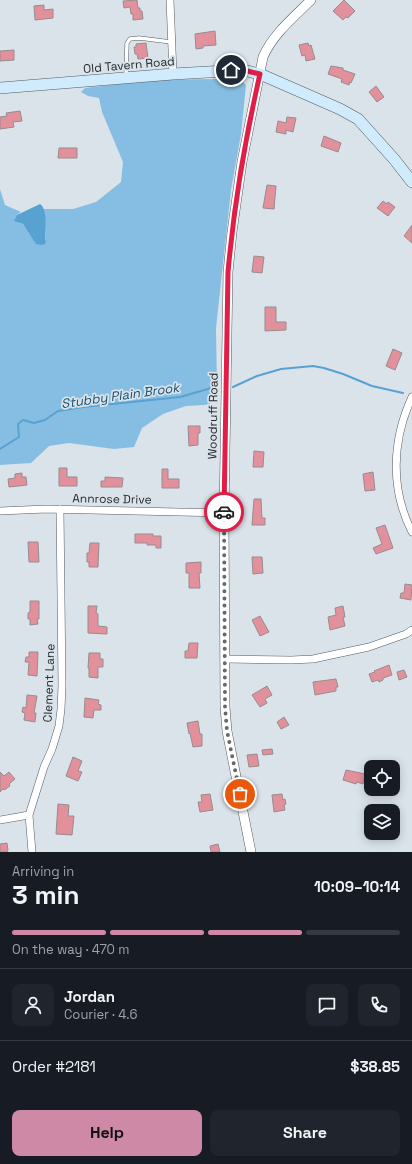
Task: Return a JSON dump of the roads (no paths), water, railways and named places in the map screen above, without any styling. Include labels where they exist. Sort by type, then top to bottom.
[{"type":"main road","name":"Old Tavern Road","points":[[0,88],[243,70],[260,74],[340,108],[358,119],[394,159],[412,182]]},
{"type":"street","points":[[170,0],[173,74]]},
{"type":"street","name":"Woodruff Road","points":[[251,852],[227,731],[225,707],[224,513],[228,272],[242,162],[263,57],[273,40],[311,0]]},
{"type":"street","points":[[412,397],[405,411],[396,459],[398,491],[402,509],[412,532]]},
{"type":"street","name":"Annrose Drive","points":[[0,511],[60,510],[224,513]]},
{"type":"street","name":"Clement Lane","points":[[32,852],[29,815],[59,726],[61,709],[60,510]]},
{"type":"street","points":[[225,659],[313,659],[369,647],[406,634],[412,630]]},
{"type":"street","points":[[0,820],[29,815]]},
{"type":"lane","points":[[126,78],[127,43],[130,39],[139,38],[172,42]]},
{"type":"waterway","name":"Stubby Plain Brook","points":[[233,387],[257,376],[281,369],[313,366],[343,374],[372,386],[403,393]]},
{"type":"waterway","name":"Stubby Plain Brook","points":[[0,449],[19,437],[18,424],[23,420],[34,423],[45,420],[58,411],[180,397],[215,387]]}]
